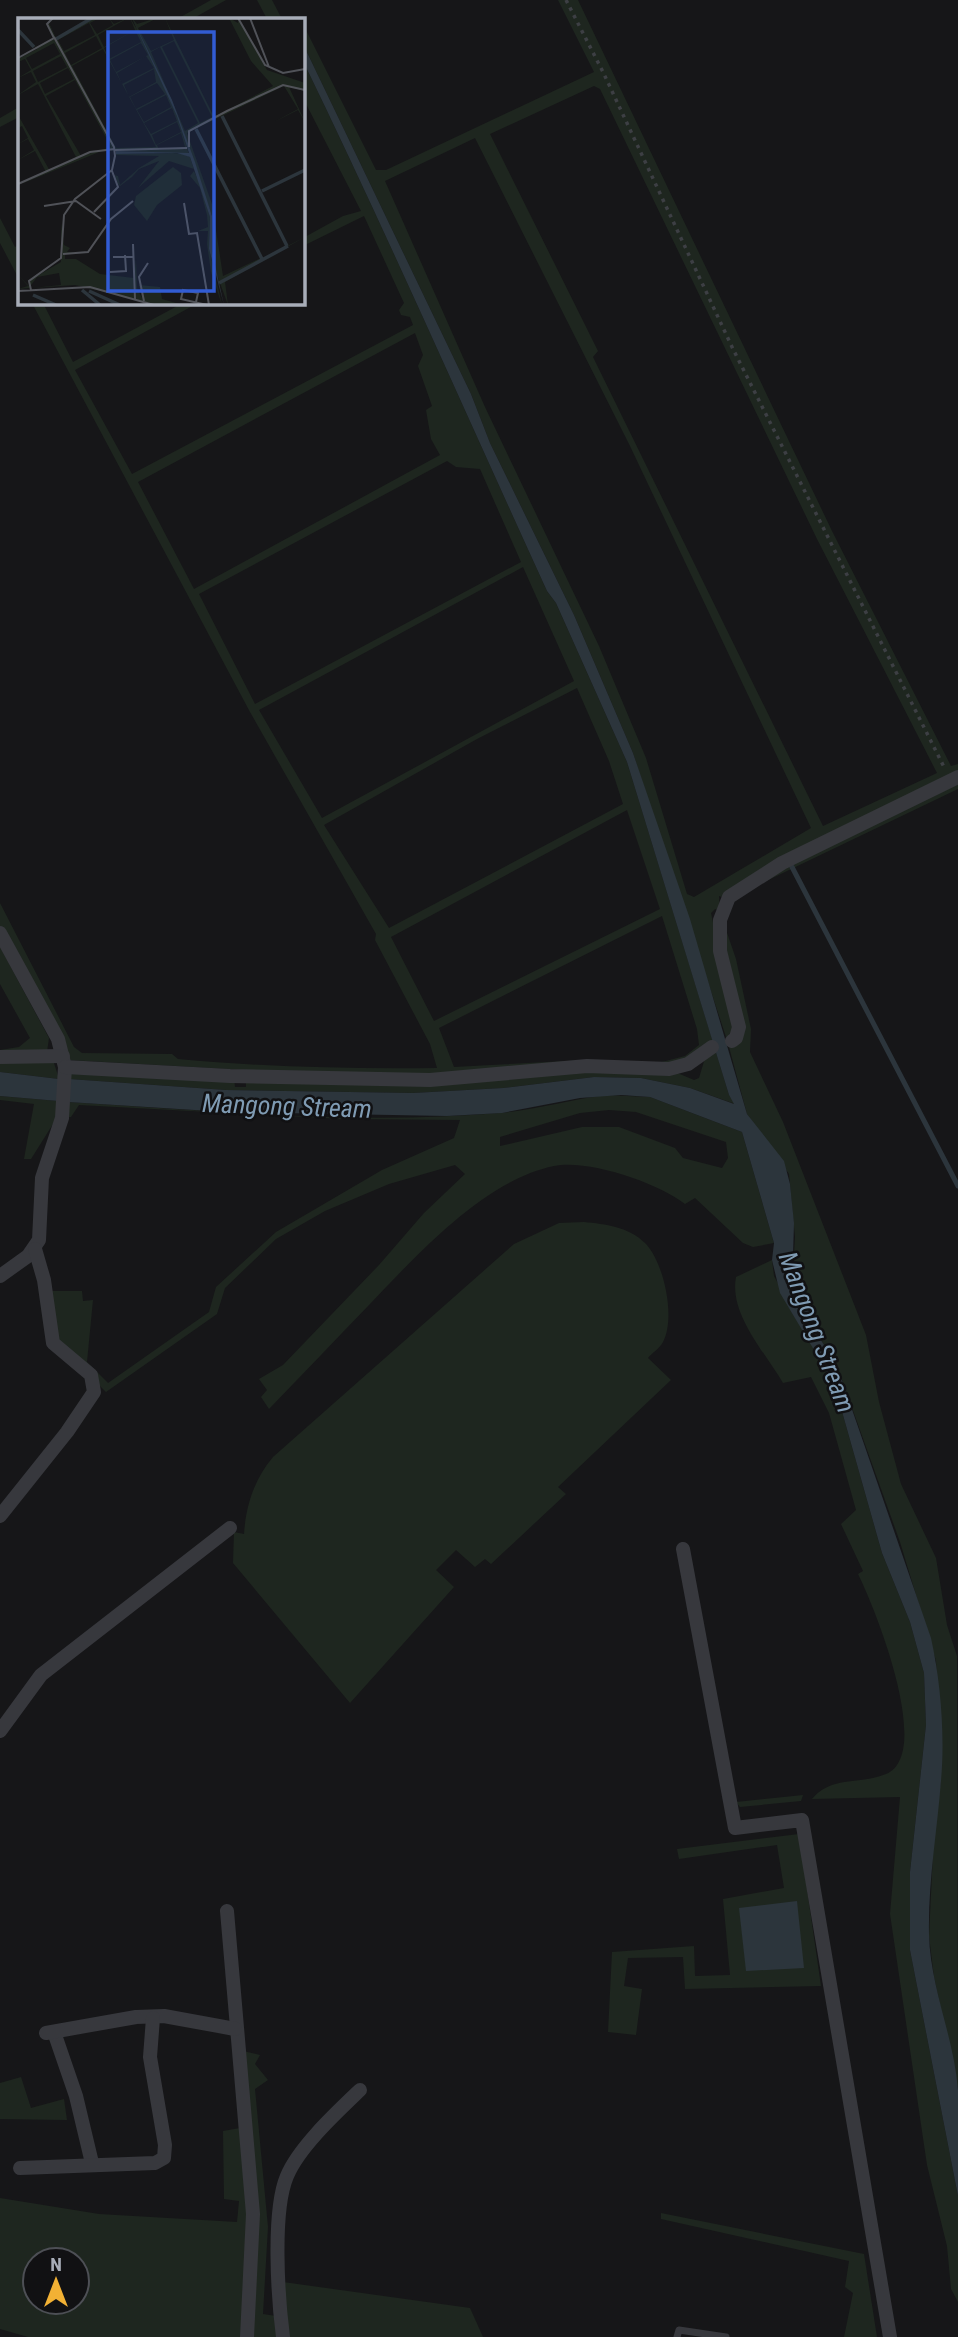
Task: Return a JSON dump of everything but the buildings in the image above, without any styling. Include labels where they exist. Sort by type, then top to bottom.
[{"type":"street","points":[[732,1041],[738,1027],[720,951],[722,912],[729,897],[782,863],[954,779]]},
{"type":"street","points":[[0,933],[58,1039],[64,1066],[62,1118],[42,1178],[38,1240],[35,1249],[0,1276]]},
{"type":"street","points":[[0,1057],[64,1066],[243,1076],[430,1080],[587,1066],[669,1069],[688,1064],[712,1047]]},
{"type":"street","points":[[0,1516],[67,1432],[94,1392],[91,1376],[53,1343],[44,1280],[35,1249]]},
{"type":"street","points":[[0,1731],[41,1675],[230,1528]]},
{"type":"street","points":[[683,1549],[734,1828],[802,1819],[890,2337]]},
{"type":"street","points":[[227,1911],[235,2029],[253,2214],[247,2337]]},
{"type":"street","points":[[92,2163],[76,2096],[50,2033],[136,2017],[187,2019],[235,2029]]},
{"type":"street","points":[[20,2168],[92,2163],[155,2163],[164,2158],[165,2145],[150,2057],[153,2018]]},
{"type":"street","points":[[283,2337],[279,2244],[283,2186],[294,2162],[360,2090]]},
{"type":"lane","points":[[677,2337],[679,2330],[726,2337]]},
{"type":"path","points":[[566,0],[603,72],[733,349],[954,779]]},
{"type":"shaded area","points":[[211,0],[226,0],[194,18],[179,18]]},
{"type":"shaded area","points":[[257,0],[272,0],[281,18],[266,18]]},
{"type":"shaded area","points":[[558,0],[578,0],[832,531],[951,766],[958,764],[958,776],[722,897],[719,896],[720,911],[715,909],[711,913],[735,1026],[730,1037],[726,1037],[633,753],[574,615],[490,443],[471,394],[304,46],[304,26],[376,170],[386,170],[594,72]],"holes":[[[594,86],[600,89],[817,539],[937,773],[823,826],[593,357],[598,351],[490,134]],[[475,138],[630,446],[811,828],[694,897],[687,894],[646,758],[599,646],[485,407],[385,181]]]},
{"type":"shaded area","points":[[304,63],[547,591],[556,603],[627,762],[713,1042],[681,1063],[387,1078],[68,1060],[0,930],[0,903],[74,1047],[82,1053],[172,1054],[178,1059],[275,1066],[437,1068],[430,1044],[375,940],[376,934],[250,712],[33,304],[44,304],[73,362],[181,304],[196,304],[75,370],[132,474],[413,325],[410,317],[401,315],[399,310],[404,303],[364,216],[304,246],[304,237],[343,216],[361,211],[304,100]],"holes":[[[415,333],[423,355],[418,366],[432,406],[426,410],[431,439],[440,455],[194,589],[138,482]],[[447,461],[456,467],[480,469],[521,562],[255,704],[199,594]],[[523,567],[574,681],[322,818],[259,710]],[[577,688],[609,761],[623,804],[389,928],[324,825],[477,739]],[[627,810],[660,909],[434,1021],[391,937]],[[662,916],[697,1029],[699,1045],[685,1056],[658,1063],[585,1060],[454,1067],[439,1028]]]},
{"type":"shaded area","points":[[18,108],[18,118],[0,127],[0,118]]},
{"type":"shaded area","points":[[0,218],[15,247],[18,246],[18,277],[0,243]]},
{"type":"shaded area","points":[[958,780],[958,789],[731,898],[736,893]]},
{"type":"shaded area","points":[[723,921],[736,959],[751,1029],[750,1052],[783,1122],[866,1335],[879,1402],[901,1484],[936,1558],[947,1625],[957,1656],[958,2089],[934,1977],[929,1936],[934,1831],[941,1780],[936,1661],[900,1542],[836,1363],[803,1313],[792,1288],[795,1237],[789,1174],[747,1114],[729,1047],[738,1039],[726,971]]},
{"type":"shaded area","points":[[0,947],[49,1038],[47,1052],[0,1050],[19,1047],[30,1038],[0,984]]},
{"type":"shaded area","points":[[716,1052],[729,1095],[735,1104],[690,1088],[641,1078],[594,1077],[503,1088],[413,1093],[226,1090],[69,1079],[71,1074],[234,1078],[235,1087],[246,1087],[246,1078],[455,1085],[456,1080],[545,1072],[675,1072],[694,1080],[699,1078],[705,1058]]},
{"type":"shaded area","points":[[0,1060],[54,1063],[59,1079],[0,1072]]},
{"type":"shaded area","points":[[605,1095],[650,1097],[742,1132],[774,1243],[753,1247],[743,1243],[695,1198],[685,1204],[658,1188],[604,1169],[569,1165],[554,1166],[528,1174],[477,1203],[453,1222],[269,1409],[261,1397],[267,1390],[259,1379],[283,1365],[379,1265],[424,1213],[465,1174],[455,1165],[389,1184],[325,1211],[276,1239],[225,1288],[217,1314],[106,1392],[60,1346],[48,1291],[82,1291],[83,1301],[93,1300],[87,1362],[108,1383],[209,1312],[216,1287],[276,1232],[382,1170],[454,1138],[460,1120],[343,1119],[79,1105],[71,1117],[68,1117],[68,1102],[230,1113],[392,1118],[500,1113]],"holes":[[[609,1110],[636,1112],[726,1142],[728,1158],[722,1168],[683,1158],[675,1148],[619,1127],[582,1127],[500,1146],[500,1137],[580,1113]]]},
{"type":"shaded area","points":[[0,1096],[58,1101],[58,1116],[31,1159],[24,1159],[34,1104],[0,1100]]},
{"type":"shaded area","points":[[559,1223],[608,1225],[632,1233],[652,1252],[666,1291],[668,1319],[663,1342],[648,1358],[671,1380],[558,1487],[566,1494],[491,1564],[485,1559],[475,1567],[456,1550],[436,1570],[454,1587],[350,1703],[233,1563],[234,1532],[244,1534],[249,1503],[256,1484],[273,1457],[514,1244]]},
{"type":"shaded area","points":[[772,1260],[774,1276],[826,1370],[841,1408],[882,1553],[910,1622],[924,1673],[926,1725],[910,1872],[910,1950],[958,2196],[958,2302],[951,2289],[947,2246],[927,2165],[890,1914],[900,1797],[812,1799],[820,1791],[837,1783],[886,1774],[899,1761],[904,1739],[903,1711],[887,1647],[858,1574],[863,1571],[841,1524],[856,1510],[829,1413],[811,1377],[783,1383],[750,1332],[738,1305],[736,1277]]},
{"type":"shaded area","points":[[803,1795],[801,1801],[740,1807],[736,1802]]},
{"type":"shaded area","points":[[799,1834],[821,1986],[685,1989],[683,1957],[628,1958],[624,1986],[642,1989],[636,2035],[608,2032],[612,1952],[694,1946],[695,1976],[730,1975],[723,1899],[784,1888],[777,1845],[679,1859],[677,1849]]},
{"type":"shaded area","points":[[243,2051],[260,2055],[255,2064],[268,2080],[255,2089],[268,2227],[263,2314],[276,2316],[277,2337],[250,2337]]},
{"type":"shaded area","points":[[21,2077],[31,2108],[64,2099],[67,2120],[0,2119],[0,2083]]},
{"type":"shaded area","points":[[240,2128],[248,2203],[241,2337],[28,2337],[0,2329],[0,2198],[99,2214],[237,2222],[239,2201],[224,2199],[223,2131]]},
{"type":"shaded area","points":[[661,2213],[864,2254],[877,2337],[844,2337],[853,2293],[845,2287],[849,2261],[661,2219]]},
{"type":"shaded area","points":[[283,2282],[470,2308],[483,2337],[289,2337]]},
{"type":"water","points":[[304,46],[471,394],[490,443],[574,615],[633,753],[690,919],[747,1114],[784,1161],[790,1184],[794,1223],[792,1288],[803,1313],[836,1363],[931,1638],[940,1691],[943,1746],[929,1934],[933,1973],[956,2070],[958,2196],[910,1950],[910,1872],[926,1725],[924,1673],[910,1622],[882,1553],[841,1408],[826,1370],[780,1293],[772,1260],[774,1243],[742,1132],[650,1097],[621,1095],[580,1098],[502,1113],[447,1116],[226,1112],[68,1102],[69,1079],[226,1090],[413,1093],[503,1088],[594,1077],[641,1078],[690,1088],[734,1104],[627,762],[304,63]]},
{"type":"water","points":[[0,1072],[59,1079],[58,1101],[0,1096]]},
{"type":"water","points":[[797,1901],[804,1968],[746,1971],[739,1908]]},
{"type":"waterway","points":[[792,867],[958,1186]]},
{"type":"waterway","name":"Mangong Stream","points":[[789,1265],[812,1328]]}]
